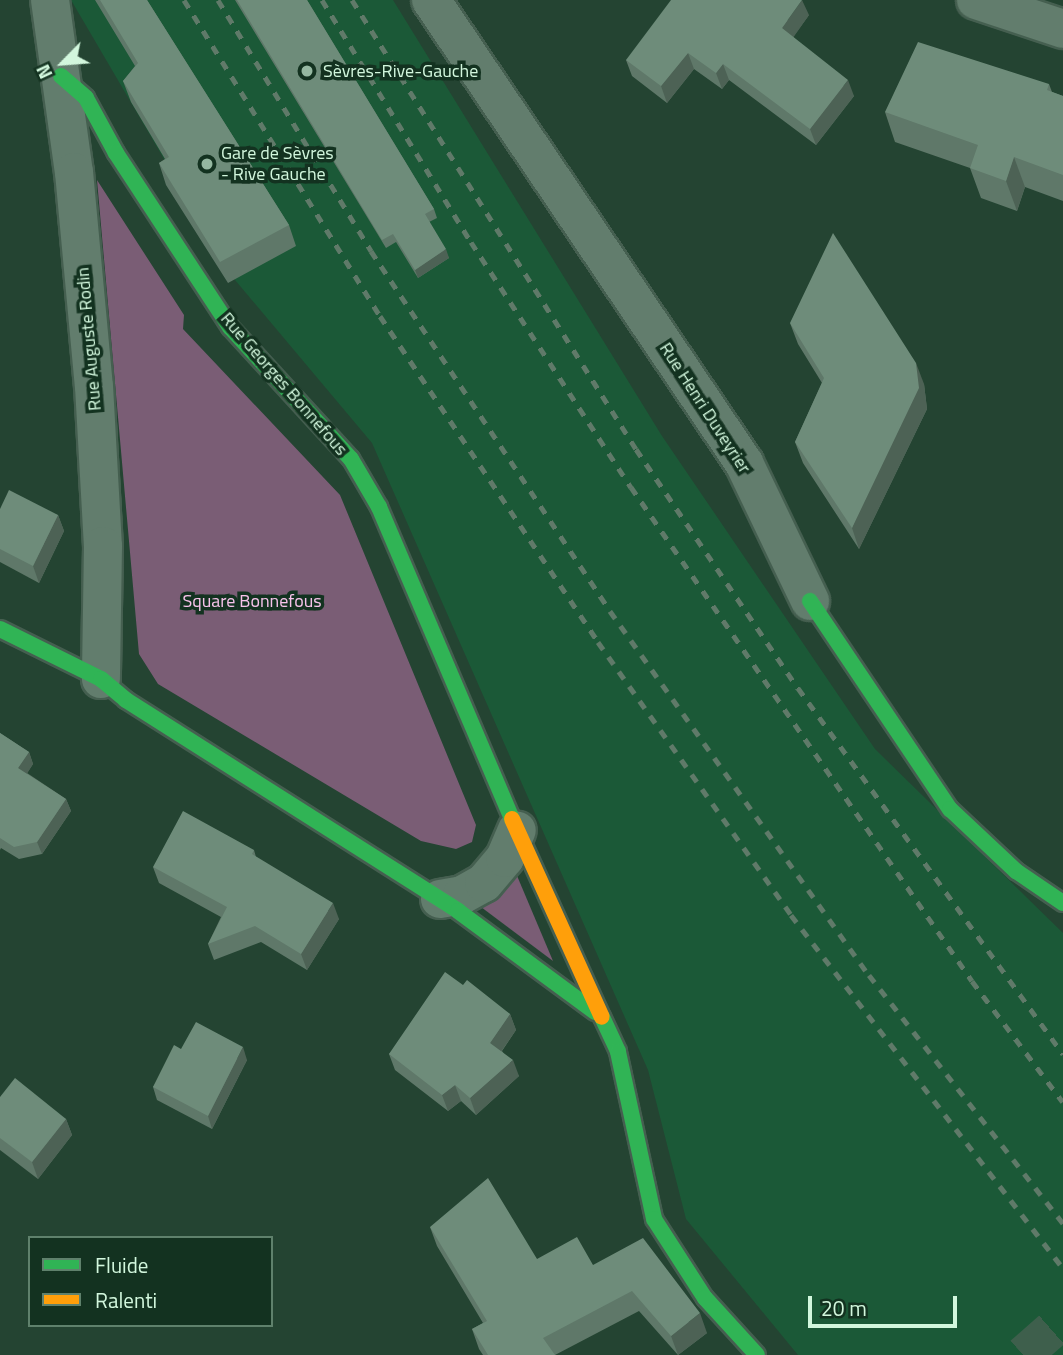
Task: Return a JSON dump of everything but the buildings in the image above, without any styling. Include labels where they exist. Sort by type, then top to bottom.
[{"type":"street","name":"Rue Auguste Rodin","points":[[50,0],[61,76],[94,386],[103,546],[101,679]]},
{"type":"street","name":"Rue Henri Duveyrier","points":[[430,0],[744,463],[810,601],[950,808],[1016,871],[1063,903]]},
{"type":"street","points":[[976,0],[1063,29]]},
{"type":"street","name":"Rue Georges Bonnefous","points":[[61,76],[86,98],[116,153],[230,327],[351,459],[379,507],[516,830],[625,1074],[654,1219],[705,1298],[757,1355]]},
{"type":"street","name":"Rue Georges Bonnefous","points":[[0,629],[101,679],[126,701],[440,900],[597,1013]]},
{"type":"street","points":[[440,900],[462,895],[484,883],[505,858],[516,830]]},
{"type":"shaded area","points":[[71,0],[393,0],[662,436],[875,749],[1063,933],[1063,1355],[798,1355],[686,1219],[648,1070],[372,443],[235,280]]},
{"type":"green space","name":"Square Bonnefous","points":[[97,180],[184,315],[183,329],[340,495],[476,825],[472,842],[456,849],[421,841],[158,684],[139,654]]},
{"type":"green space","points":[[515,871],[553,961],[477,904]]},
{"type":"tunnel","points":[[1023,1355],[1063,1320]]},
{"type":"railway","points":[[184,0],[380,316],[598,642],[791,915],[1063,1268]]},
{"type":"railway","points":[[218,0],[371,251],[610,611],[869,975],[1063,1223]]},
{"type":"railway","points":[[322,0],[471,242],[631,487],[972,981],[1063,1102]]},
{"type":"railway","points":[[352,0],[636,449],[798,688],[1063,1054]]},
{"type":"traffic: fast","points":[[61,76],[86,98],[116,153],[230,327],[351,459],[379,507],[512,819]]},
{"type":"traffic: fast","points":[[810,601],[950,809],[1016,871],[1063,903]]},
{"type":"traffic: fast","points":[[0,629],[101,679],[126,700],[458,911],[595,1012]]},
{"type":"traffic: fast","points":[[602,1017],[618,1052],[654,1219],[705,1298],[757,1355]]},
{"type":"traffic: slow","points":[[512,819],[602,1017]]},
{"type":"place","name":"Sèvres-Rive-Gauche","points":[[307,71]]},
{"type":"place","name":"Gare de Sèvres - Rive Gauche","points":[[207,164]]}]
